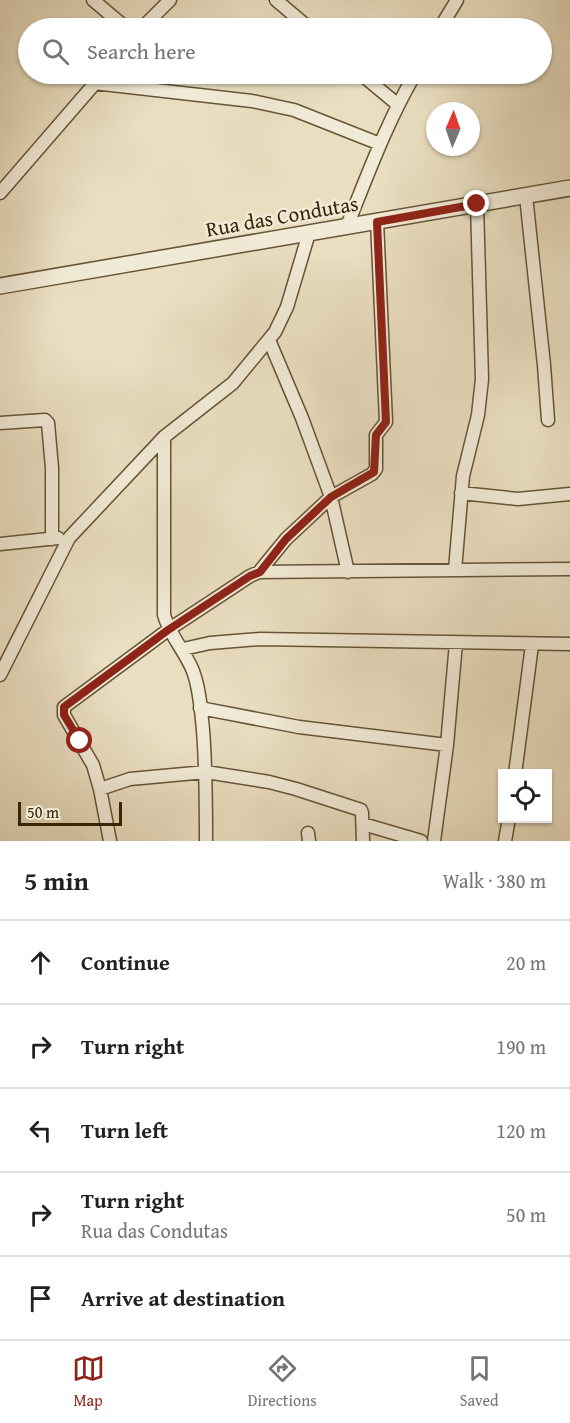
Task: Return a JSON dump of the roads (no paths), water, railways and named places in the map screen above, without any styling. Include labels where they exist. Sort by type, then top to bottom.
[{"type":"street","points":[[93,0],[114,18]]},
{"type":"street","points":[[152,18],[170,0]]},
{"type":"street","points":[[276,0],[297,18]]},
{"type":"street","points":[[446,18],[457,0]]},
{"type":"street","points":[[0,193],[94,84]]},
{"type":"street","points":[[140,84],[222,96],[294,110],[380,144]]},
{"type":"street","points":[[373,84],[397,104]]},
{"type":"street","points":[[347,226],[397,104],[409,84]]},
{"type":"street","name":"Rua das Condutas","points":[[0,286],[570,188]]},
{"type":"street","points":[[525,196],[548,420]]},
{"type":"street","points":[[455,570],[463,476],[478,415],[482,379],[477,204]]},
{"type":"street","points":[[260,572],[286,539],[331,497],[374,472],[376,435],[386,422],[377,222]]},
{"type":"street","points":[[0,675],[69,538],[164,437],[233,383],[275,332],[287,307],[309,233]]},
{"type":"street","points":[[269,340],[302,418],[331,497],[348,572]]},
{"type":"street","points":[[0,423],[45,420],[48,423],[52,468],[52,539]]},
{"type":"street","points":[[164,437],[164,615],[168,630],[183,649],[198,689],[206,772],[206,841]]},
{"type":"street","points":[[461,493],[518,499],[570,494]]},
{"type":"street","points":[[0,544],[69,538]]},
{"type":"street","points":[[110,841],[93,765],[64,715],[64,707],[168,630],[250,576],[260,572],[570,569]]},
{"type":"street","points":[[183,649],[210,643],[260,639],[570,644]]},
{"type":"street","points":[[434,841],[447,745],[456,643]]},
{"type":"street","points":[[516,769],[532,645]]},
{"type":"street","points":[[200,708],[299,727],[447,745]]},
{"type":"street","points":[[100,789],[130,779],[206,772],[269,782],[361,810],[363,841]]},
{"type":"street","points":[[505,841],[508,823]]},
{"type":"street","points":[[363,824],[421,841]]}]
